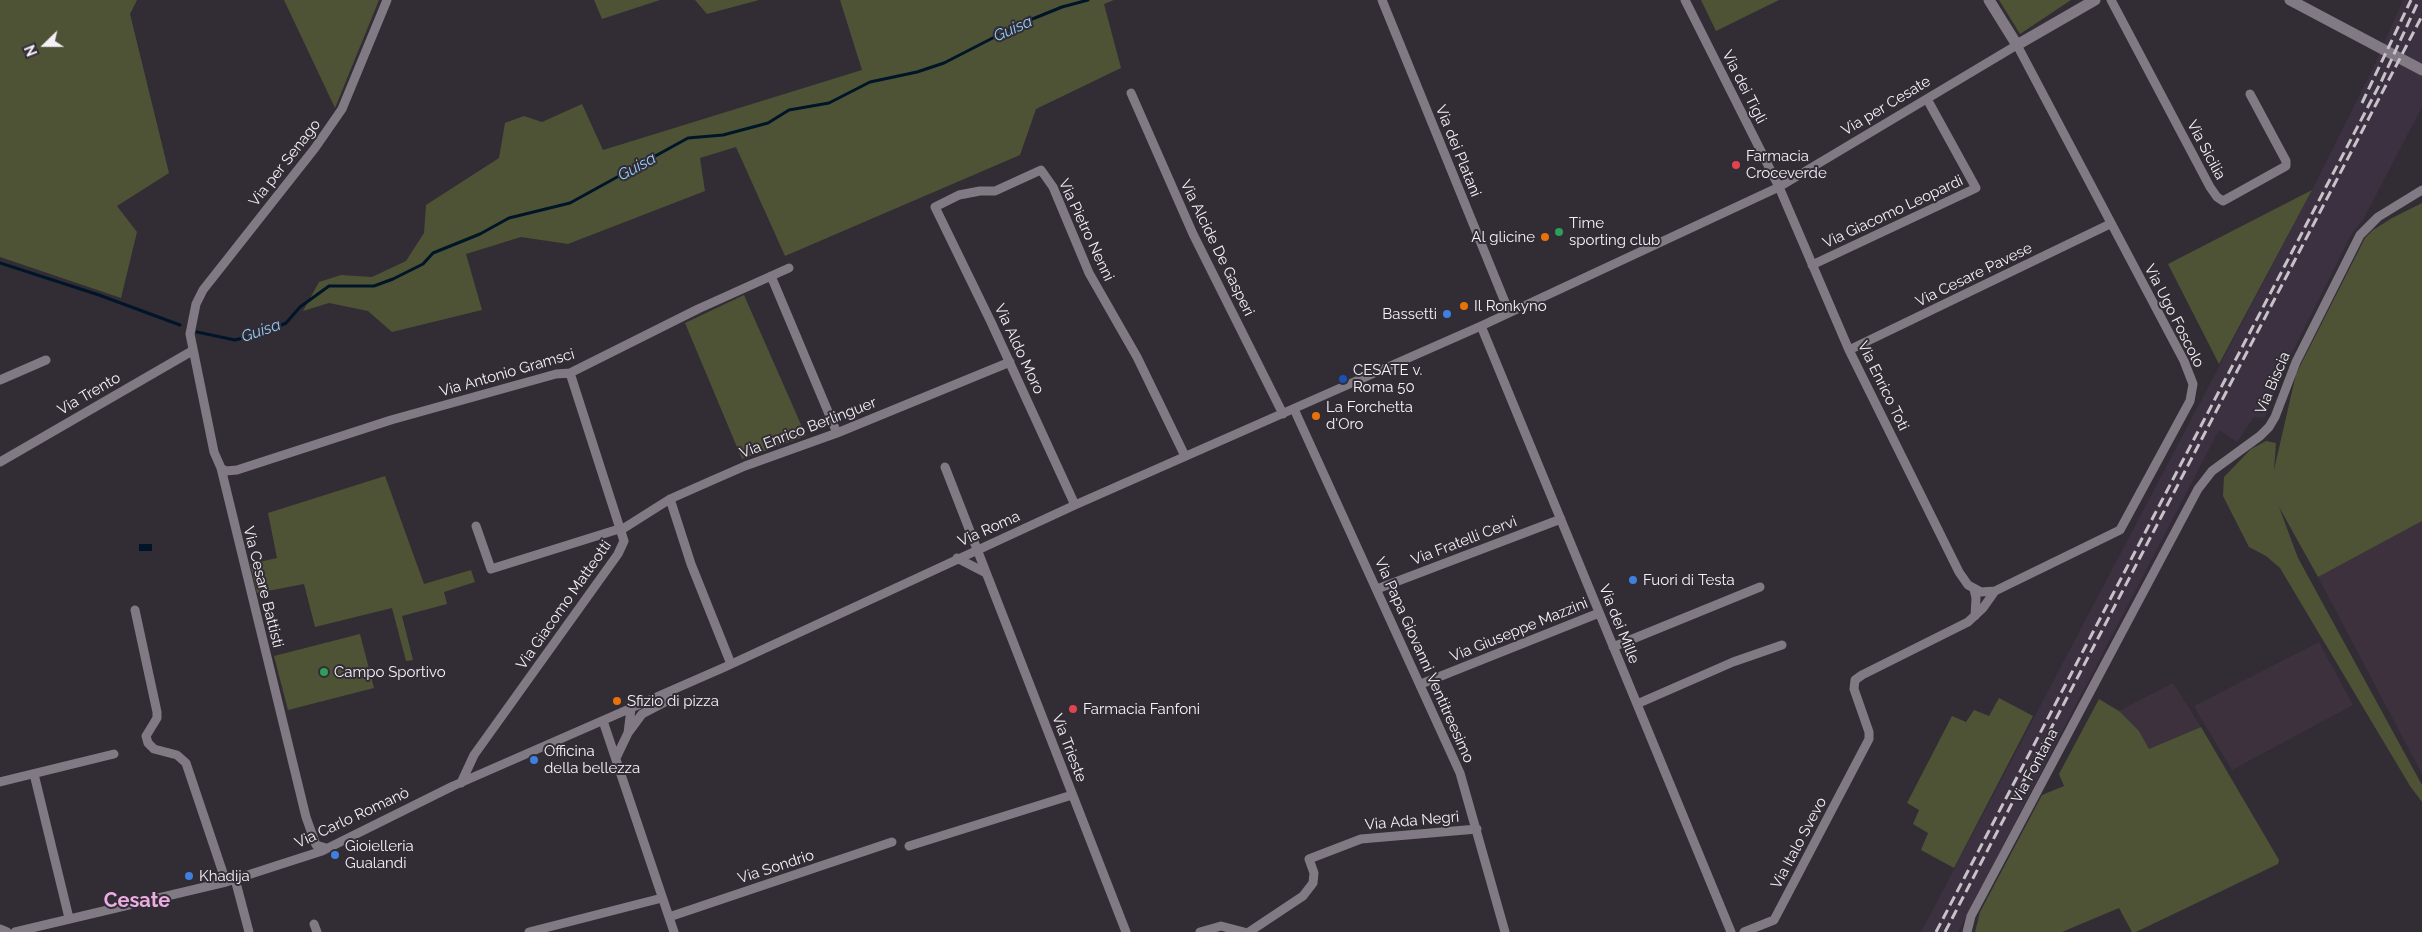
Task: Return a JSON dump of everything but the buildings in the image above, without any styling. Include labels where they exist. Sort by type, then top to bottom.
[{"type":"street","name":"Via per Senago","points":[[190,334],[196,304],[204,290],[315,148],[342,109],[388,0]]},
{"type":"street","name":"Via dei Platani","points":[[1382,0],[1509,312]]},
{"type":"street","name":"Via dei Tigli","points":[[1685,0],[1779,187]]},
{"type":"street","points":[[1989,0],[2017,45]]},
{"type":"street","name":"Via per Cesate","points":[[1389,367],[1779,187],[2095,0]]},
{"type":"street","name":"Via Sicilia","points":[[2111,0],[2210,186],[2217,197],[2223,201],[2286,166],[2286,161],[2250,94]]},
{"type":"street","points":[[2290,0],[2422,70]]},
{"type":"street","name":"Via Ugo Foscolo","points":[[1863,750],[1869,739],[1869,732],[1854,689],[1855,680],[1862,674],[1963,625],[1975,616],[1995,591],[2120,530],[2190,401],[2193,384],[2190,373],[2017,45]]},
{"type":"street","name":"Via Alcide De Gasperi","points":[[1131,93],[1194,234],[1283,414]]},
{"type":"street","name":"Via Giacomo Leopardi","points":[[1812,265],[1976,188],[1927,99]]},
{"type":"street","name":"Via Pietro Nenni","points":[[935,207],[959,196],[980,191],[994,191],[1041,170],[1053,187],[1089,273],[1137,358],[1185,456]]},
{"type":"street","name":"Via Enrico Toti","points":[[1779,187],[1849,350],[1959,572],[1968,585],[1974,589]]},
{"type":"street","name":"Via Biscia","points":[[2131,613],[2204,480],[2221,464],[2260,436],[2275,417],[2296,362],[2360,235],[2378,217],[2422,190]]},
{"type":"street","name":"Via Aldo Moro","points":[[935,207],[1010,362],[1075,504]]},
{"type":"street","name":"Via Cesare Pavese","points":[[1849,350],[2110,224]]},
{"type":"street","name":"Via Antonio Gramsci","points":[[221,468],[226,471],[237,470],[391,420],[556,374],[570,373],[698,309],[789,268]]},
{"type":"street","points":[[771,276],[837,433]]},
{"type":"street","name":"Via dei Mille","points":[[1481,326],[1731,932]]},
{"type":"street","name":"Via Cesare Battisti","points":[[190,334],[214,452],[221,468],[306,818],[316,845]]},
{"type":"street","name":"Via Trento","points":[[0,462],[192,351]]},
{"type":"street","points":[[0,380],[46,360]]},
{"type":"street","name":"Via Enrico Berlinguer","points":[[476,526],[491,569],[620,529],[670,499],[745,466],[837,433],[1010,362]]},
{"type":"street","name":"Via Roma","points":[[603,721],[731,664],[1075,504],[1389,367]]},
{"type":"street","name":"Via Giacomo Matteotti","points":[[461,783],[474,756],[618,554],[625,538],[620,529],[570,373]]},
{"type":"street","name":"Via Papa Giovanni Ventitreesimo","points":[[1294,409],[1460,773],[1505,932]]},
{"type":"street","name":"Via Trieste","points":[[945,467],[1126,932]]},
{"type":"street","points":[[670,499],[692,564],[731,664]]},
{"type":"street","name":"Via Fratelli Cervi","points":[[1377,589],[1561,519]]},
{"type":"street","points":[[957,558],[986,573]]},
{"type":"street","points":[[1613,647],[1760,587]]},
{"type":"street","points":[[1974,589],[1986,593],[1995,591]]},
{"type":"street","points":[[1974,589],[1976,598],[1975,616]]},
{"type":"street","points":[[136,610],[157,712],[157,718],[146,736],[148,744],[154,749],[177,756],[186,763],[249,932]]},
{"type":"street","name":"Via Giuseppe Mazzini","points":[[1421,684],[1599,613]]},
{"type":"street","name":"Via Fontana","points":[[1967,932],[1971,916],[2131,613]]},
{"type":"street","points":[[1637,704],[1733,662],[1782,645]]},
{"type":"street","points":[[616,758],[628,733],[642,714],[665,702],[672,691]]},
{"type":"street","points":[[628,733],[631,709]]},
{"type":"street","points":[[603,721],[674,932]]},
{"type":"street","name":"Via Carlo Romanò","points":[[16,932],[231,880],[309,856],[461,783],[603,721]]},
{"type":"street","name":"Via Italo Svevo","points":[[1744,932],[1774,920],[1863,750]]},
{"type":"street","points":[[0,782],[114,754]]},
{"type":"street","points":[[34,774],[69,918]]},
{"type":"street","points":[[909,846],[1072,795]]},
{"type":"street","name":"Via Ada Negri","points":[[1249,932],[1303,896],[1308,890],[1313,883],[1314,873],[1309,859],[1361,839],[1477,828]]},
{"type":"street","name":"Via Sondrio","points":[[669,917],[892,842]]},
{"type":"street","points":[[309,856],[316,845],[326,848]]},
{"type":"street","points":[[529,932],[662,898]]},
{"type":"street","points":[[1200,932],[1222,926],[1244,932]]},
{"type":"street","points":[[0,929],[7,932]]},
{"type":"shaded area","points":[[2403,0],[2422,0],[2422,107],[2363,220],[2351,235],[2282,373],[2265,418],[2254,417],[2237,442],[2219,430],[1958,932],[1921,932],[2312,190],[2372,70]]},
{"type":"shaded area","points":[[2422,521],[2422,774],[2318,577]]},
{"type":"shaded area","points":[[2319,642],[2353,705],[2232,770],[2194,706]]},
{"type":"shaded area","points":[[2173,683],[2201,727],[2149,749],[2139,731],[2119,711]]},
{"type":"green space","points":[[0,0],[137,0],[130,14],[169,173],[117,206],[137,232],[121,298],[0,257]]},
{"type":"green space","points":[[284,0],[379,0],[335,108]]},
{"type":"green space","points":[[594,0],[660,0],[602,19]]},
{"type":"green space","points":[[695,0],[759,0],[707,14]]},
{"type":"green space","points":[[840,0],[1114,0],[1104,4],[1121,68],[1036,109],[1020,155],[785,256],[736,147],[700,158],[705,191],[568,244],[521,237],[466,254],[482,310],[392,332],[368,311],[329,303],[303,311],[319,282],[341,275],[372,277],[406,261],[424,233],[426,205],[499,158],[505,123],[524,116],[542,122],[582,104],[603,150],[862,70]]},
{"type":"green space","points":[[1701,0],[1779,0],[1716,31]]},
{"type":"green space","points":[[1999,0],[2071,0],[2020,34]]},
{"type":"green space","points":[[2312,190],[2219,364],[2168,264]]},
{"type":"green space","points":[[2422,203],[2422,521],[2318,577],[2279,507],[2298,558],[2422,785],[2422,802],[2410,786],[2280,568],[2266,556],[2249,547],[2223,496],[2224,477],[2251,449],[2266,441],[2276,443],[2274,470],[2296,374],[2365,238],[2373,230],[2392,218]]},
{"type":"green space","points":[[744,295],[806,436],[742,459],[685,323]]},
{"type":"green space","points":[[385,476],[424,584],[471,570],[475,582],[444,592],[447,604],[402,616],[413,660],[406,661],[392,608],[315,627],[304,584],[257,593],[250,564],[277,558],[268,513]]},
{"type":"green space","name":"Campo Sportivo","points":[[360,634],[374,688],[288,710],[274,656]]},
{"type":"green space","points":[[1999,698],[2033,716],[1954,868],[1921,850],[1928,833],[1913,824],[1919,810],[1907,803],[1952,716],[1966,722],[1974,710],[1989,716]]},
{"type":"green space","points":[[2099,699],[2119,711],[2139,731],[2149,749],[2201,727],[2279,860],[2278,864],[2136,932],[2132,932],[2119,908],[2062,932],[1975,932],[1980,912],[2042,795],[2064,786],[2059,774]]},
{"type":"water","points":[[139,544],[152,544],[152,551],[139,551]]},
{"type":"waterway","name":"Guisa","points":[[197,332],[235,340],[265,332],[286,323],[300,307],[329,286],[374,286],[393,279],[423,264],[433,253],[480,234],[509,218],[570,203],[688,138],[723,135],[768,123],[789,110],[829,103],[870,82],[917,72],[944,63],[1020,24],[1062,7],[1088,0]]},
{"type":"waterway","name":"Guisa","points":[[0,263],[99,295],[180,325]]},
{"type":"railway","points":[[2362,103],[2411,0]]},
{"type":"railway","points":[[1936,932],[2382,80],[2419,0]]},
{"type":"railway","points":[[1945,932],[2422,16]]},
{"type":"place","name":"Farmacia Croceverde","points":[[1736,165]]},
{"type":"place","name":"Time sporting club","points":[[1559,232]]},
{"type":"place","name":"Al glicine","points":[[1545,237]]},
{"type":"place","name":"Il Ronkyno","points":[[1464,306]]},
{"type":"place","name":"Bassetti","points":[[1447,314]]},
{"type":"place","name":"CESATE v. Roma 50","points":[[1343,379]]},
{"type":"place","name":"La Forchetta d'Oro","points":[[1316,416]]},
{"type":"place","name":"Fuori di Testa","points":[[1633,580]]},
{"type":"place","name":"Campo Sportivo","points":[[324,672]]},
{"type":"place","name":"Sfizio di pizza","points":[[617,701]]},
{"type":"place","name":"Farmacia Fanfoni","points":[[1073,709]]},
{"type":"place","name":"Officina della bellezza","points":[[534,760]]},
{"type":"place","name":"Gioielleria Gualandi","points":[[335,855]]},
{"type":"place","name":"Khadija","points":[[189,876]]},
{"type":"district","name":"Cesate","points":[[137,901]]}]
